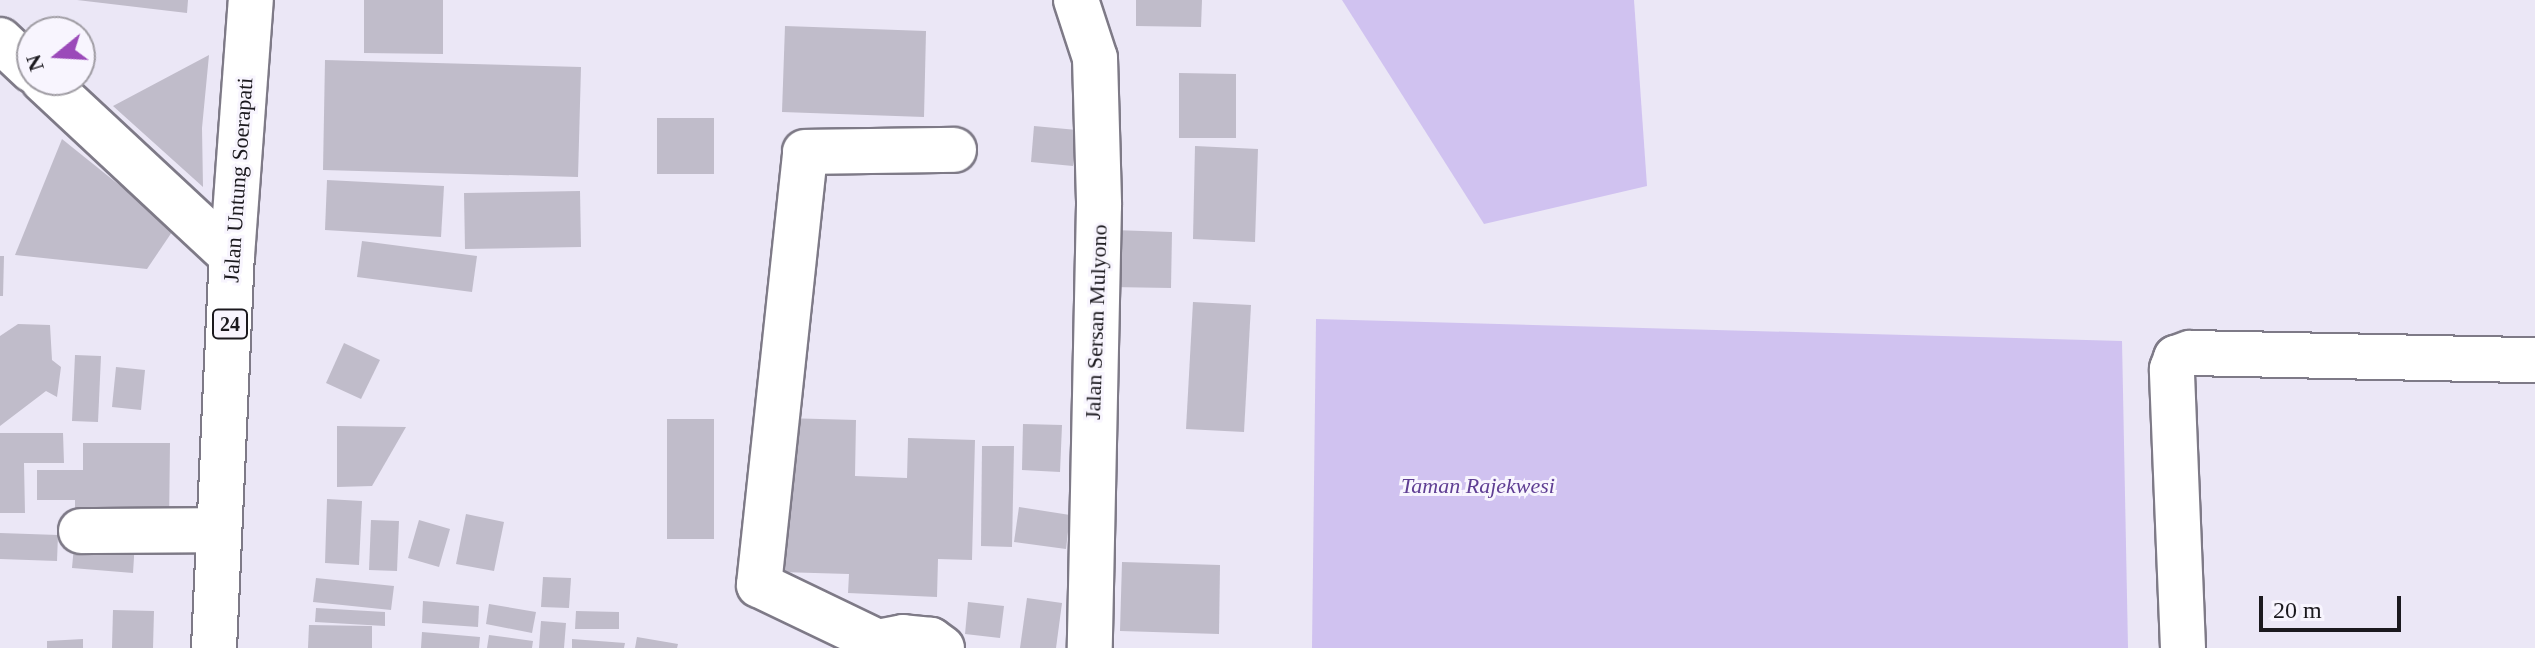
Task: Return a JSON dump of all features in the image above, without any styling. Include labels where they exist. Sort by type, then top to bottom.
[{"type":"main road","name":"Jalan Untung Soerapati","points":[[214,648],[232,256],[251,0]]},
{"type":"main road","name":"Jalan Sersan Mulyono","points":[[1076,0],[1095,58],[1099,205],[1090,648]]},
{"type":"main road","points":[[0,40],[16,55]]},
{"type":"main road","points":[[60,96],[232,256]]},
{"type":"main road","points":[[942,648],[931,640],[903,637],[876,645],[759,585],[805,152],[954,150]]},
{"type":"main road","points":[[2183,648],[2172,369],[2176,358],[2190,353],[2535,360]]},
{"type":"main road","points":[[81,531],[218,530]]},
{"type":"green space","points":[[1342,0],[1634,0],[1647,186],[1484,224]]},
{"type":"green space","name":"Taman Rajekwesi","points":[[1316,319],[2122,341],[2128,648],[1312,648]]},
{"type":"building","points":[[77,0],[188,0],[187,13]]},
{"type":"building","points":[[364,0],[443,0],[443,54],[364,53]]},
{"type":"building","points":[[1136,0],[1202,0],[1201,27],[1136,26]]},
{"type":"building","points":[[785,26],[926,31],[924,117],[782,112]]},
{"type":"building","points":[[209,55],[202,128],[203,187],[113,106]]},
{"type":"building","points":[[325,60],[581,67],[578,177],[323,170]]},
{"type":"building","points":[[1179,73],[1236,74],[1236,138],[1179,138]]},
{"type":"building","points":[[657,118],[714,118],[714,174],[657,174]]},
{"type":"building","points":[[1034,126],[1077,130],[1073,166],[1031,162]]},
{"type":"building","points":[[62,139],[174,229],[147,269],[15,255]]},
{"type":"building","points":[[1195,146],[1258,149],[1255,242],[1193,239]]},
{"type":"building","points":[[327,180],[444,186],[441,237],[325,230]]},
{"type":"building","points":[[580,191],[581,247],[465,249],[464,193]]},
{"type":"building","points":[[1113,230],[1172,232],[1171,288],[1111,287]]},
{"type":"building","points":[[362,241],[477,256],[472,292],[357,277]]},
{"type":"building","points":[[0,256],[4,256],[3,296],[0,296]]},
{"type":"building","points":[[1193,302],[1251,305],[1244,432],[1186,429]]},
{"type":"building","points":[[18,324],[50,325],[52,360],[61,367],[57,397],[46,391],[0,426],[0,336]]},
{"type":"building","points":[[344,343],[380,360],[361,399],[326,383]]},
{"type":"building","points":[[75,355],[101,356],[98,422],[72,421]]},
{"type":"building","points":[[116,367],[145,370],[141,410],[112,407]]},
{"type":"building","points":[[784,418],[856,420],[855,476],[907,478],[908,438],[975,440],[972,560],[938,559],[937,597],[848,593],[849,574],[780,572]]},
{"type":"building","points":[[667,419],[714,419],[714,539],[667,539]]},
{"type":"building","points":[[1023,424],[1062,425],[1060,472],[1022,470]]},
{"type":"building","points":[[337,426],[406,427],[372,486],[337,487]]},
{"type":"building","points":[[0,433],[63,433],[64,463],[24,463],[25,513],[0,513]]},
{"type":"building","points":[[83,443],[170,443],[169,526],[75,525],[75,500],[37,500],[37,470],[83,470]]},
{"type":"building","points":[[982,446],[1014,446],[1012,547],[981,546]]},
{"type":"building","points":[[327,499],[362,501],[359,565],[325,563]]},
{"type":"building","points":[[1019,507],[1070,515],[1066,549],[1014,542]]},
{"type":"building","points":[[466,514],[504,522],[494,571],[456,564]]},
{"type":"building","points":[[371,520],[399,521],[397,571],[369,570]]},
{"type":"building","points":[[419,520],[450,529],[439,567],[408,558]]},
{"type":"building","points":[[0,533],[58,535],[57,561],[0,559]]},
{"type":"building","points":[[75,535],[135,540],[133,573],[72,568]]},
{"type":"building","points":[[1122,562],[1220,565],[1219,634],[1120,631]]},
{"type":"building","points":[[543,577],[571,578],[569,608],[541,607]]},
{"type":"building","points":[[316,578],[394,586],[391,610],[313,602]]},
{"type":"building","points":[[1027,598],[1062,603],[1056,648],[1020,648]]},
{"type":"building","points":[[423,601],[479,606],[478,627],[422,623]]},
{"type":"building","points":[[968,602],[1004,606],[1000,638],[965,634]]},
{"type":"building","points":[[489,604],[536,612],[532,633],[486,624]]},
{"type":"building","points":[[316,608],[385,612],[385,626],[315,622]]},
{"type":"building","points":[[113,610],[154,611],[153,648],[112,648]]},
{"type":"building","points":[[576,611],[619,612],[619,629],[575,629]]},
{"type":"building","points":[[541,621],[566,623],[564,648],[539,648]]},
{"type":"building","points":[[309,625],[372,626],[372,648],[308,648]]},
{"type":"building","points":[[422,632],[480,637],[479,648],[421,648]]},
{"type":"building","points":[[489,635],[533,641],[532,648],[487,648]]},
{"type":"building","points":[[637,637],[678,644],[677,648],[635,648]]},
{"type":"building","points":[[83,639],[83,648],[47,648],[47,641]]},
{"type":"building","points":[[572,639],[625,643],[624,648],[572,648]]}]
